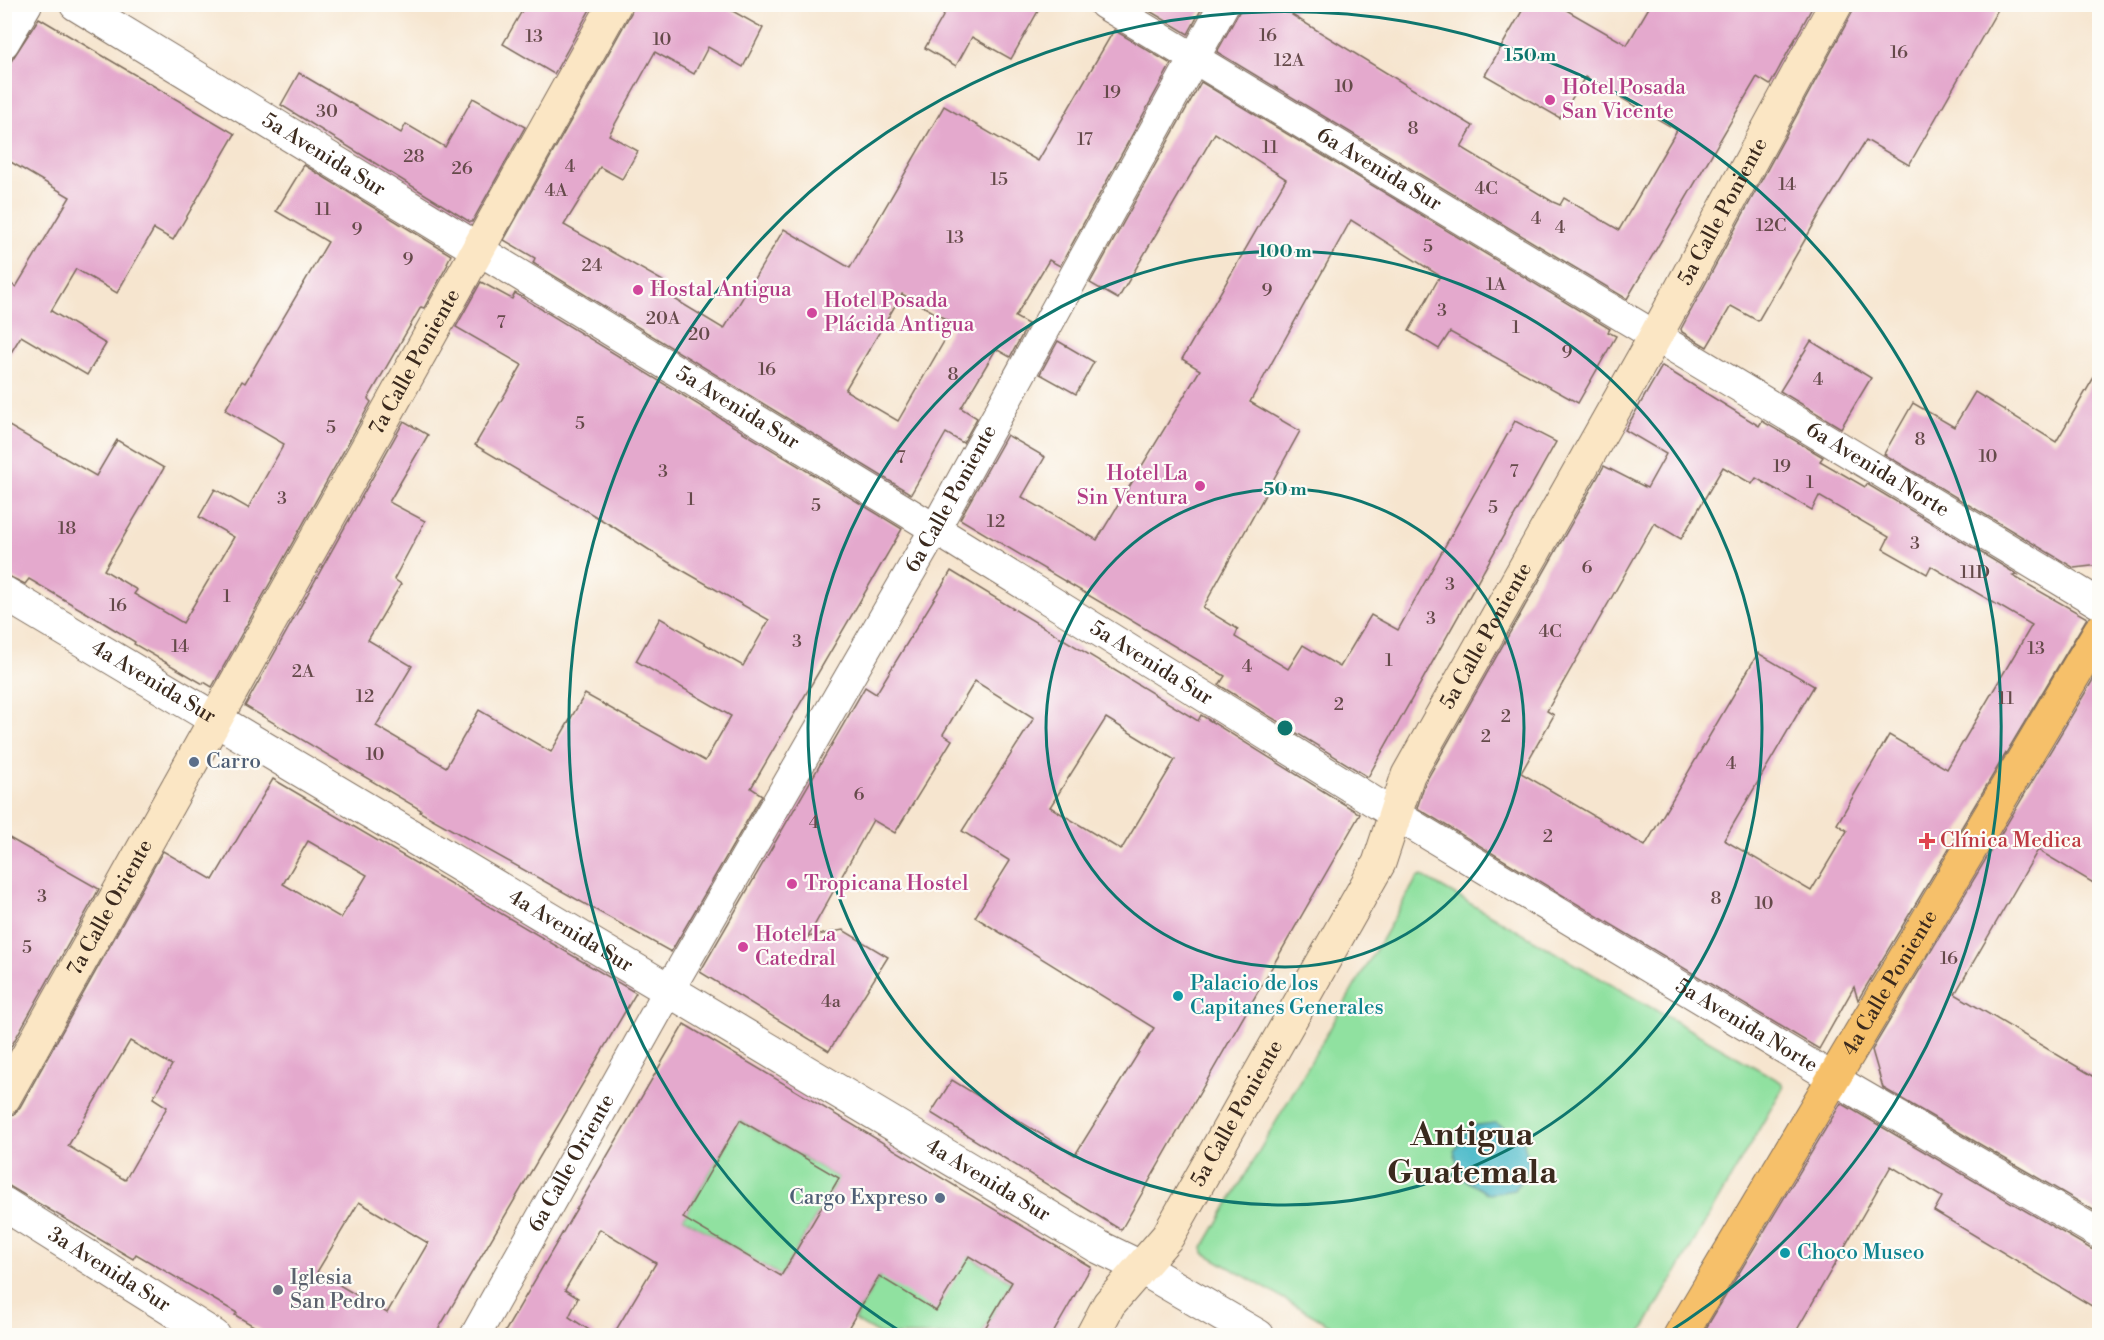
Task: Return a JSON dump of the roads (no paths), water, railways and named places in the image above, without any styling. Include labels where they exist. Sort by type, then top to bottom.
[{"type":"main road","name":"7a Calle Poniente","points":[[216,720],[615,4]]},
{"type":"main road","name":"5a Calle Poniente","points":[[1092,1335],[1110,1304],[1168,1236],[1379,863],[1408,775],[1654,337],[1836,4]]},
{"type":"main road","name":"4a Calle Poniente","points":[[1680,1335],[2100,631]]},
{"type":"main road","name":"7a Calle Oriente","points":[[4,1098],[216,720]]},
{"type":"street","points":[[4,43],[27,4]]},
{"type":"street","name":"5a Avenida Sur","points":[[76,4],[935,529],[1396,815]]},
{"type":"street","name":"6a Avenida Sur","points":[[1104,4],[1654,337]]},
{"type":"street","name":"6a Calle Poniente","points":[[669,990],[935,529],[1224,4]]},
{"type":"street","name":"6a Avenida Norte","points":[[1654,337],[2100,604]]},
{"type":"street","name":"4a Avenida Sur","points":[[4,593],[1089,1241],[1140,1267],[1258,1335]]},
{"type":"street","name":"5a Avenida Norte","points":[[1396,815],[1834,1078],[2100,1234]]},
{"type":"street","name":"6a Calle Oriente","points":[[475,1335],[669,990]]},
{"type":"street","name":"3a Avenida Sur","points":[[4,1204],[214,1335]]},
{"type":"water","points":[[1496,1123],[1523,1139],[1530,1166],[1515,1190],[1489,1194],[1462,1178],[1454,1151],[1470,1126]]},
{"type":"place","name":"Hotel Posada San Vicente","points":[[1550,100]]},
{"type":"place","name":"Hostal Antigua","points":[[638,290]]},
{"type":"place","name":"Hotel Posada Plácida Antigua","points":[[812,313]]},
{"type":"place","name":"Hotel La Sin Ventura","points":[[1200,486]]},
{"type":"place","name":"Carro","points":[[194,762]]},
{"type":"place","name":"Clínica Medica","points":[[1927,841]]},
{"type":"place","name":"Tropicana Hostel","points":[[792,884]]},
{"type":"place","name":"Hotel La Catedral","points":[[743,947]]},
{"type":"place","name":"Palacio de los Capitanes Generales","points":[[1178,996]]},
{"type":"place","name":"Cargo Expreso","points":[[940,1198]]},
{"type":"place","name":"Choco Museo","points":[[1785,1253]]},
{"type":"place","name":"Iglesia San Pedro","points":[[278,1290]]},
{"type":"district","name":"Antigua Guatemala","points":[[1472,1154]]}]
